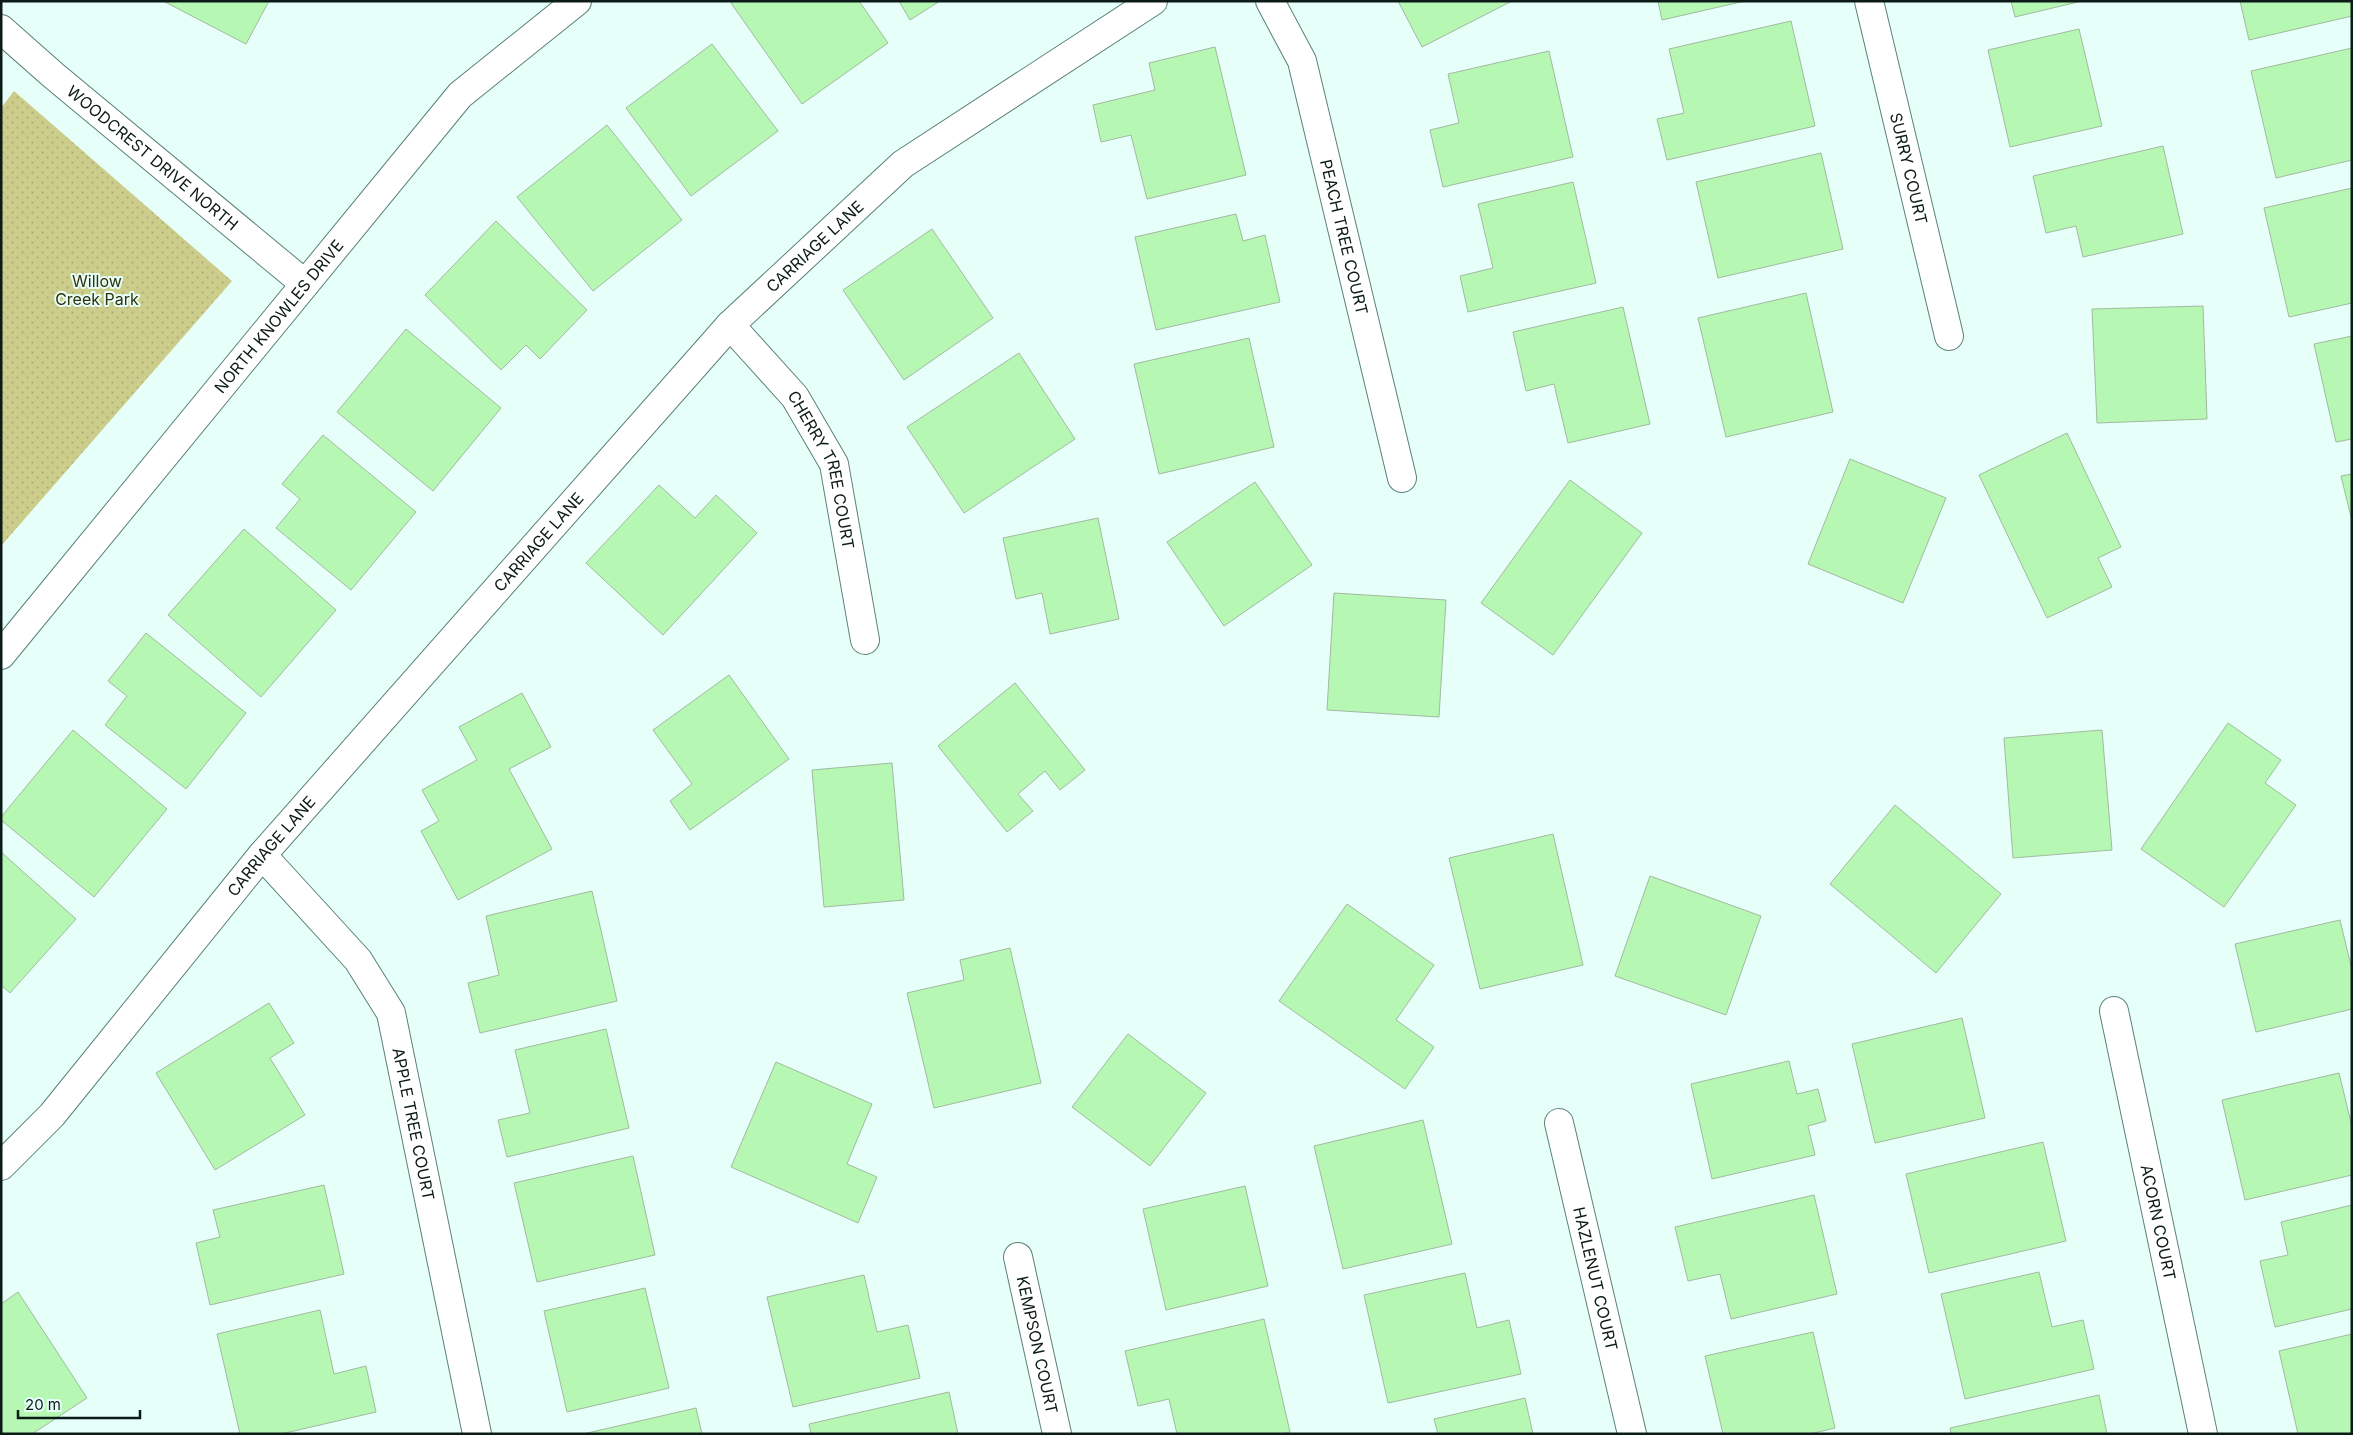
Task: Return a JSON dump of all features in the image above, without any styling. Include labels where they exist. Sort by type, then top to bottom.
[{"type":"street","name":"NORTH KNOWLES DRIVE","points":[[1,655],[460,95],[577,1]]},
{"type":"street","name":"CARRIAGE LANE","points":[[1,1166],[52,1115],[262,856],[730,325],[903,164],[1153,1]]},
{"type":"street","name":"PEACH TREE COURT","points":[[1270,1],[1302,61],[1402,478]]},
{"type":"street","name":"SURRY COURT","points":[[1869,1],[1949,336]]},
{"type":"street","name":"WOODCREST DRIVE NORTH","points":[[1,29],[53,75],[305,284]]},
{"type":"street","name":"CHERRY TREE COURT","points":[[730,325],[795,397],[834,464],[865,640]]},
{"type":"street","name":"APPLE TREE COURT","points":[[262,856],[358,960],[391,1013],[477,1434]]},
{"type":"street","name":"ACORN COURT","points":[[2114,1011],[2203,1434]]},
{"type":"street","name":"HAZLENUT COURT","points":[[1560,1123],[1632,1434]]},
{"type":"street","name":"KEMPSON COURT","points":[[1018,1257],[1057,1434]]},
{"type":"green space","name":"Willow Creek Park","points":[[14,91],[232,281],[1,546],[1,108]]},
{"type":"building","points":[[163,1],[269,1],[246,44]]},
{"type":"building","points":[[734,1],[859,1],[888,43],[802,104],[731,3]]},
{"type":"building","points":[[899,1],[940,1],[910,20]]},
{"type":"building","points":[[1398,1],[1512,1],[1422,47]]},
{"type":"building","points":[[1658,1],[1745,1],[1662,20]]},
{"type":"building","points":[[2011,1],[2082,1],[2015,17]]},
{"type":"building","points":[[2240,1],[2352,1],[2352,16],[2249,40]]},
{"type":"building","points":[[1791,21],[1815,126],[1667,160],[1657,119],[1684,113],[1669,49]]},
{"type":"building","points":[[2079,29],[2102,126],[2010,147],[1988,50]]},
{"type":"building","points":[[712,44],[778,131],[691,196],[626,108]]},
{"type":"building","points":[[1215,47],[1246,175],[1147,199],[1131,135],[1101,142],[1093,105],[1155,90],[1149,63]]},
{"type":"building","points":[[2352,48],[2352,160],[2276,178],[2251,71]]},
{"type":"building","points":[[1549,51],[1573,157],[1443,187],[1430,130],[1459,123],[1448,74]]},
{"type":"building","points":[[607,125],[682,220],[593,291],[517,197]]},
{"type":"building","points":[[2163,146],[2183,234],[2083,257],[2076,226],[2046,233],[2033,176]]},
{"type":"building","points":[[1821,153],[1843,249],[1718,278],[1696,182]]},
{"type":"building","points":[[1573,182],[1596,283],[1468,312],[1460,276],[1493,268],[1478,204]]},
{"type":"building","points":[[2352,188],[2352,303],[2289,317],[2264,208]]},
{"type":"building","points":[[1236,214],[1243,241],[1265,235],[1280,302],[1156,330],[1135,237]]},
{"type":"building","points":[[496,221],[587,310],[540,359],[526,345],[501,370],[425,295]]},
{"type":"building","points":[[932,229],[993,318],[904,380],[843,290]]},
{"type":"building","points":[[1806,293],[1833,412],[1726,437],[1698,318]]},
{"type":"building","points":[[2203,306],[2207,419],[2097,423],[2092,309]]},
{"type":"building","points":[[1623,307],[1650,424],[1568,443],[1554,384],[1526,391],[1513,332]]},
{"type":"building","points":[[406,329],[501,408],[433,491],[337,412]]},
{"type":"building","points":[[2352,336],[2352,439],[2336,442],[2314,344]]},
{"type":"building","points":[[1249,338],[1274,447],[1159,474],[1134,364]]},
{"type":"building","points":[[1019,353],[1075,439],[964,513],[907,427]]},
{"type":"building","points":[[2067,433],[2121,547],[2098,558],[2112,587],[2047,618],[1979,475]]},
{"type":"building","points":[[323,435],[416,512],[351,590],[276,528],[300,499],[282,484]]},
{"type":"building","points":[[1850,459],[1946,498],[1903,603],[1808,564]]},
{"type":"building","points":[[2352,474],[2352,521],[2341,476]]},
{"type":"building","points":[[1570,480],[1642,533],[1553,655],[1481,603]]},
{"type":"building","points":[[1255,482],[1312,565],[1224,626],[1167,542]]},
{"type":"building","points":[[659,485],[695,518],[716,495],[757,533],[663,635],[586,563]]},
{"type":"building","points":[[1098,518],[1119,619],[1050,634],[1042,593],[1016,599],[1003,538]]},
{"type":"building","points":[[244,529],[336,610],[261,697],[168,615]]},
{"type":"building","points":[[1334,593],[1446,600],[1439,717],[1327,710]]},
{"type":"building","points":[[146,633],[246,713],[186,789],[105,725],[127,696],[108,681]]},
{"type":"building","points":[[729,675],[789,759],[690,830],[670,801],[692,784],[653,730]]},
{"type":"building","points":[[1015,683],[1085,770],[1060,790],[1045,771],[1018,794],[1033,811],[1007,832],[938,746]]},
{"type":"building","points":[[522,693],[551,747],[509,769],[552,849],[458,900],[421,831],[439,821],[422,790],[477,760],[459,727]]},
{"type":"building","points":[[2228,723],[2281,760],[2265,783],[2296,805],[2224,907],[2141,849]]},
{"type":"building","points":[[73,730],[167,809],[94,897],[1,820],[1,817]]},
{"type":"building","points":[[2102,730],[2112,850],[2013,858],[2004,738]]},
{"type":"building","points":[[892,763],[904,900],[824,907],[812,770]]},
{"type":"building","points":[[1895,805],[2001,894],[1936,973],[1830,884]]},
{"type":"building","points":[[1553,834],[1583,965],[1480,989],[1449,858]]},
{"type":"building","points":[[1,852],[76,919],[10,993],[1,985]]},
{"type":"building","points":[[1650,876],[1761,916],[1726,1015],[1615,976]]},
{"type":"building","points":[[592,891],[617,1001],[480,1033],[468,983],[499,975],[486,916]]},
{"type":"building","points":[[1347,904],[1434,965],[1396,1020],[1434,1047],[1405,1089],[1279,1001]]},
{"type":"building","points":[[2340,920],[2352,970],[2352,1009],[2256,1032],[2235,944]]},
{"type":"building","points":[[1010,948],[1041,1083],[934,1108],[907,993],[964,980],[960,960]]},
{"type":"building","points":[[269,1003],[294,1043],[270,1058],[305,1115],[215,1170],[156,1073]]},
{"type":"building","points":[[1962,1018],[1985,1118],[1875,1143],[1852,1044]]},
{"type":"building","points":[[606,1029],[629,1128],[507,1157],[498,1120],[530,1113],[515,1050]]},
{"type":"building","points":[[1128,1034],[1206,1093],[1150,1166],[1072,1107]]},
{"type":"building","points":[[1789,1061],[1797,1094],[1818,1089],[1826,1121],[1808,1126],[1815,1155],[1712,1179],[1691,1084]]},
{"type":"building","points":[[776,1062],[872,1104],[847,1164],[877,1177],[858,1223],[731,1167]]},
{"type":"building","points":[[2339,1073],[2352,1127],[2352,1175],[2245,1200],[2222,1100]]},
{"type":"building","points":[[1423,1120],[1452,1244],[1343,1269],[1314,1146]]},
{"type":"building","points":[[2043,1142],[2066,1241],[1929,1273],[1906,1174]]},
{"type":"building","points":[[633,1156],[655,1255],[537,1282],[514,1183]]},
{"type":"building","points":[[324,1185],[344,1274],[210,1305],[196,1243],[220,1237],[213,1210]]},
{"type":"building","points":[[1245,1186],[1268,1286],[1166,1310],[1143,1209]]},
{"type":"building","points":[[1814,1195],[1837,1294],[1731,1319],[1720,1274],[1688,1281],[1675,1227]]},
{"type":"building","points":[[2352,1205],[2352,1309],[2275,1327],[2260,1261],[2288,1255],[2281,1222]]},
{"type":"building","points":[[2039,1272],[2052,1327],[2083,1320],[2094,1369],[1965,1399],[1941,1294]]},
{"type":"building","points":[[1465,1273],[1477,1328],[1509,1320],[1521,1374],[1388,1403],[1364,1295]]},
{"type":"building","points":[[864,1275],[877,1332],[908,1325],[920,1378],[793,1407],[767,1297]]},
{"type":"building","points":[[645,1288],[669,1388],[567,1412],[544,1311]]},
{"type":"building","points":[[18,1292],[87,1398],[32,1434],[1,1434],[1,1304]]},
{"type":"building","points":[[320,1310],[334,1374],[366,1366],[376,1412],[281,1434],[240,1434],[217,1334]]},
{"type":"building","points":[[1264,1319],[1290,1432],[1281,1434],[1177,1434],[1169,1399],[1138,1406],[1125,1351]]},
{"type":"building","points":[[1813,1332],[1835,1428],[1810,1434],[1723,1434],[1705,1356]]},
{"type":"building","points":[[2352,1334],[2352,1434],[2298,1434],[2279,1351]]},
{"type":"building","points":[[949,1392],[958,1434],[811,1434],[809,1424]]},
{"type":"building","points":[[2099,1395],[2107,1434],[1951,1434],[1950,1428]]},
{"type":"building","points":[[1525,1398],[1533,1434],[1438,1434],[1434,1419]]},
{"type":"building","points":[[696,1408],[702,1434],[583,1434]]}]
